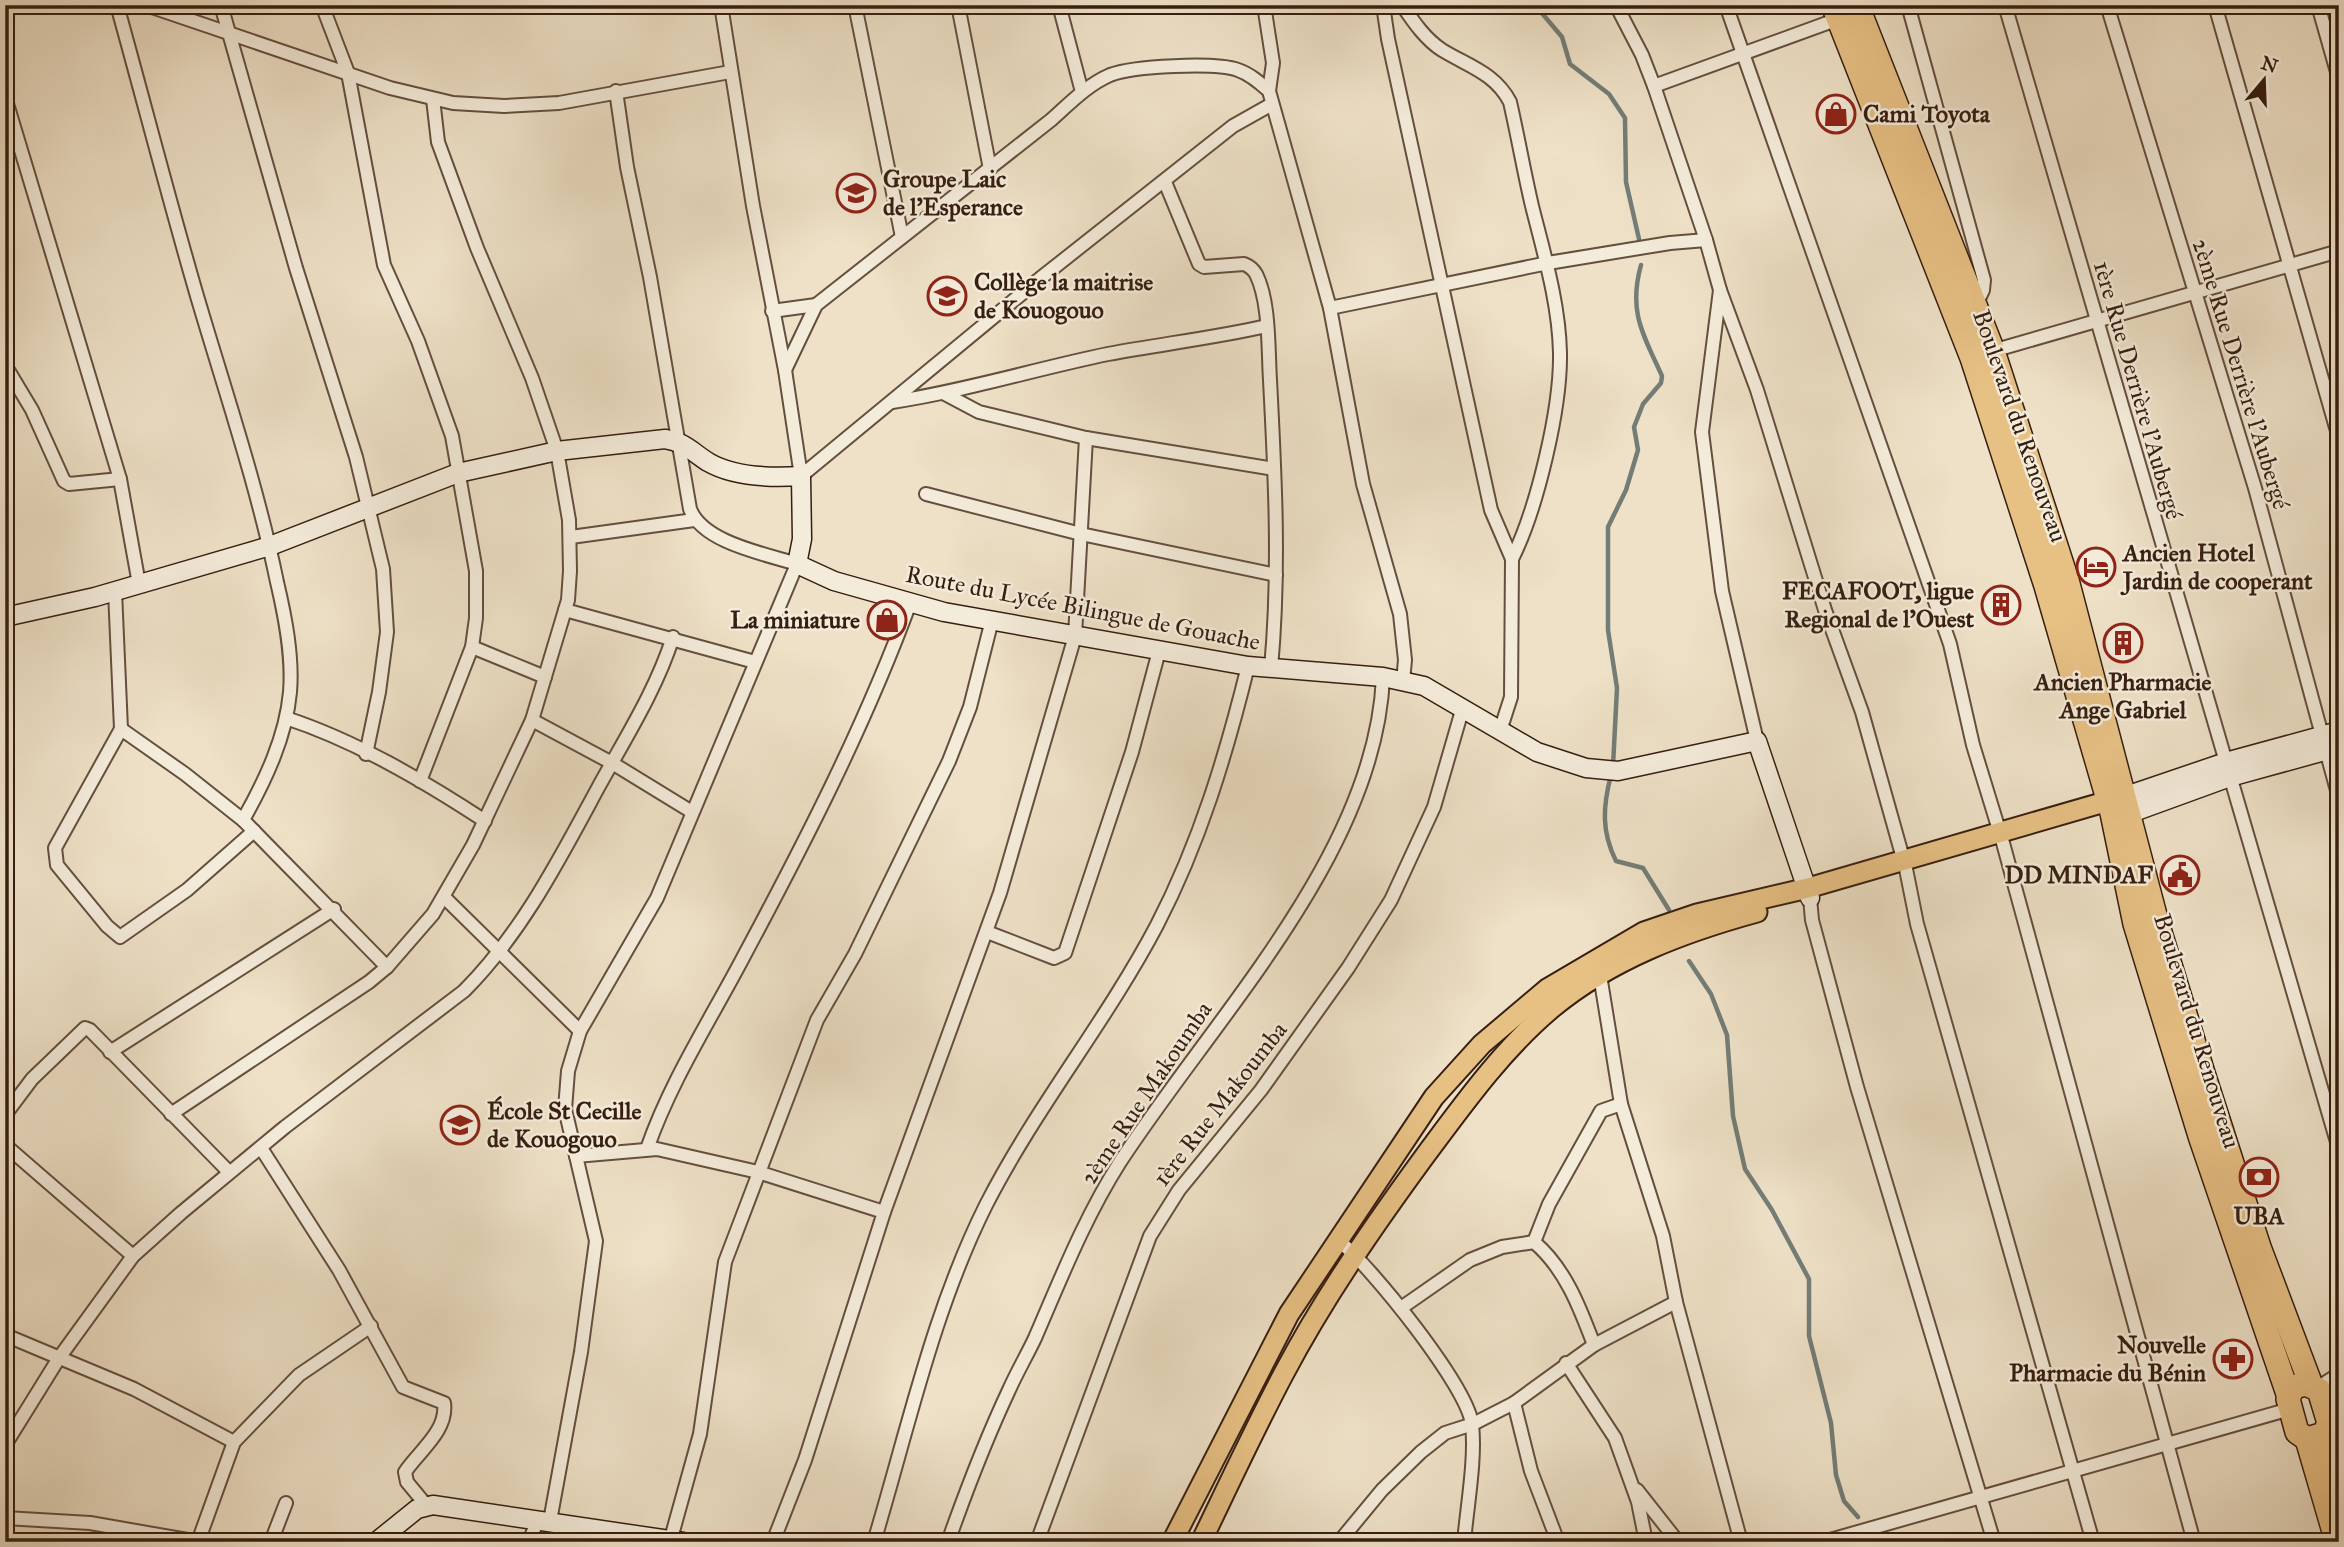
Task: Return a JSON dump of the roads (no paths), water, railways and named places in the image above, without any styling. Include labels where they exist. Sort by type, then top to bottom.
[{"type":"highway","name":"Boulevard du Renouveau","points":[[1847,10],[1976,304],[1982,354]]},
{"type":"highway","name":"Boulevard du Renouveau","points":[[1847,10],[1982,354],[2062,605],[2119,805],[2158,961],[2249,1250],[2297,1432],[2325,1431],[2314,1386],[2249,1250]]},
{"type":"highway","points":[[2289,1402],[2295,1385],[2314,1386]]},
{"type":"highway","points":[[2325,1431],[2339,1475]]},
{"type":"highway","points":[[2325,1431],[2337,1542]]},
{"type":"main road","points":[[1172,1542],[1265,1355],[1434,1097],[1482,1044],[1547,989],[1692,930],[1904,865],[2119,805]]},
{"type":"main road","points":[[1201,1542],[1284,1374],[1356,1255],[1459,1109],[1511,1046],[1598,967]]},
{"type":"street","points":[[117,5],[270,547],[287,642],[290,680],[286,718],[262,784],[243,820]]},
{"type":"street","points":[[146,5],[433,99],[530,106],[730,72]]},
{"type":"street","points":[[221,5],[370,508],[385,579],[387,632],[366,754]]},
{"type":"street","points":[[322,5],[348,73],[384,265],[418,341],[445,413],[476,570],[476,618],[472,647],[420,780]]},
{"type":"street","points":[[529,1542],[544,1520],[595,1264],[593,1220],[566,1117],[564,1089],[580,1031],[653,906],[797,564],[802,539],[802,476],[730,72],[721,5]]},
{"type":"street","points":[[855,5],[902,237]]},
{"type":"street","points":[[958,5],[990,169]]},
{"type":"street","points":[[1059,5],[1082,92]]},
{"type":"street","points":[[1264,5],[1273,63],[1270,97],[1289,153],[1330,308],[1363,484],[1400,614],[1405,660],[1403,681]]},
{"type":"street","points":[[1383,5],[1390,52],[1491,510],[1512,559],[1511,697],[1500,731]]},
{"type":"street","points":[[1402,5],[1434,44],[1476,67],[1504,90],[1510,102],[1548,263],[1560,349],[1560,372],[1541,475],[1527,528],[1512,559]]},
{"type":"street","points":[[1616,5],[1642,55],[1654,86],[1720,290],[1757,390],[1825,610],[1862,712],[1904,865],[1920,938],[2093,1542]]},
{"type":"street","points":[[1726,5],[1950,644],[1973,745],[2001,838],[2194,1542]]},
{"type":"street","points":[[1908,5],[1984,279],[1983,290],[1976,304]]},
{"type":"street","name":"1ère Rue Derrière l'Aubergé","points":[[2005,5],[2139,472],[2339,1149]]},
{"type":"street","name":"2ème Rue Derrière l'Aubergé","points":[[2107,5],[2255,488],[2328,744],[2339,798]]},
{"type":"street","points":[[2215,5],[2339,438]]},
{"type":"street","points":[[2318,5],[2339,79]]},
{"type":"street","points":[[1654,86],[1847,10]]},
{"type":"street","points":[[785,370],[816,305],[990,169],[1082,92],[1110,75],[1134,68],[1237,69],[1270,97]]},
{"type":"street","points":[[616,91],[626,167],[694,520]]},
{"type":"street","points":[[5,97],[120,479],[139,584]]},
{"type":"street","points":[[5,617],[115,591],[270,547],[458,473],[557,451],[653,440],[680,441],[710,463],[727,471],[782,477],[802,476],[1042,277],[1270,97]]},
{"type":"street","points":[[171,1114],[387,967],[445,898],[485,821],[532,720],[565,611],[571,537],[557,451],[532,378],[477,248],[438,142],[433,99]]},
{"type":"street","points":[[1165,182],[1199,264],[1204,267],[1244,264],[1255,272],[1267,326],[1276,575],[1270,668]]},
{"type":"street","points":[[1330,308],[1548,263],[1670,243],[1706,240]]},
{"type":"street","points":[[1982,354],[2339,251]]},
{"type":"street","points":[[1720,290],[1703,445],[1722,591],[1758,741],[1809,893],[1812,920],[1857,1087],[1994,1542]]},
{"type":"street","points":[[772,311],[816,305]]},
{"type":"street","points":[[891,402],[944,394],[1108,354],[1202,341],[1267,326]]},
{"type":"street","points":[[5,365],[33,410],[64,481],[69,484],[120,479]]},
{"type":"street","points":[[944,394],[979,412],[1086,438],[1274,469]]},
{"type":"street","points":[[774,1542],[805,1460],[884,1212],[987,932],[1075,636],[1086,438]]},
{"type":"street","points":[[926,494],[1081,534],[1276,575]]},
{"type":"street","points":[[571,537],[694,520],[724,539],[757,554],[797,564]]},
{"type":"street","name":"Route du Lycée Bilingue de Gouache","points":[[797,564],[834,581],[911,603],[992,620],[1248,666],[1403,681],[1441,693],[1500,731],[1555,760],[1611,770],[1758,741]]},
{"type":"street","points":[[115,591],[121,729],[60,838],[54,857],[57,865],[118,937],[177,897],[254,831]]},
{"type":"street","points":[[647,1149],[670,1090],[731,982],[826,797],[882,678],[911,603]]},
{"type":"street","points":[[565,611],[673,637],[755,662]]},
{"type":"street","points":[[261,1148],[372,1326],[403,1387],[415,1394],[437,1398],[445,1406],[430,1442],[405,1472],[407,1482],[426,1505],[544,1520],[674,1541],[700,1434],[725,1262],[817,1020],[872,920],[949,761],[970,707],[992,620]]},
{"type":"street","points":[[5,1445],[59,1358],[133,1256],[229,1172],[333,1089],[455,998],[499,951],[529,909],[658,681],[673,637]]},
{"type":"street","points":[[472,647],[545,677]]},
{"type":"street","points":[[987,932],[1054,958],[1065,953],[1132,752],[1159,651]]},
{"type":"street","points":[[874,1542],[925,1366],[969,1243],[1016,1151],[1157,924],[1198,836],[1228,748],[1248,666]]},
{"type":"street","name":"2ème Rue Makoumba","points":[[948,1542],[1009,1390],[1105,1188],[1194,1056],[1281,937],[1345,823],[1364,782],[1378,727],[1383,677]]},
{"type":"street","name":"1ère Rue Makoumba","points":[[1037,1542],[1150,1236],[1179,1190],[1269,1080],[1348,968],[1391,900],[1434,807],[1463,707]]},
{"type":"street","points":[[286,718],[420,780],[485,821]]},
{"type":"street","points":[[532,720],[612,763],[692,812]]},
{"type":"street","points":[[121,729],[186,774],[243,820],[334,909],[387,967]]},
{"type":"street","points":[[2119,805],[2228,770],[2328,744],[2339,731]]},
{"type":"street","points":[[445,898],[580,1031]]},
{"type":"street","points":[[110,1052],[334,909]]},
{"type":"street","points":[[1598,967],[1621,1104],[1663,1236],[1676,1301],[1741,1542]]},
{"type":"street","points":[[5,1115],[32,1079],[85,1028],[90,1030],[229,1172]]},
{"type":"street","points":[[1534,1242],[1549,1204],[1601,1111],[1621,1104]]},
{"type":"street","points":[[5,1145],[133,1256]]},
{"type":"street","points":[[576,1156],[647,1149],[758,1172],[884,1212]]},
{"type":"street","points":[[1339,1241],[1356,1255],[1401,1308],[1466,1403],[1472,1424],[1464,1542]]},
{"type":"street","points":[[1401,1308],[1470,1260],[1502,1247],[1534,1242],[1546,1251],[1567,1282],[1594,1345]]},
{"type":"street","points":[[1339,1542],[1382,1490],[1421,1451],[1446,1433],[1472,1424],[1514,1403],[1594,1345],[1676,1301]]},
{"type":"street","points":[[5,1518],[90,1523],[198,1542],[234,1442],[299,1375],[372,1326]]},
{"type":"street","points":[[5,1335],[134,1389],[234,1442]]},
{"type":"street","points":[[1566,1363],[1615,1438],[1632,1484],[1646,1542]]},
{"type":"street","points":[[2314,1386],[2339,1374]]},
{"type":"street","points":[[1823,1542],[2167,1445],[2289,1402]]},
{"type":"street","points":[[1514,1403],[1531,1471],[1558,1542]]},
{"type":"street","points":[[1632,1484],[1678,1542]]},
{"type":"street","points":[[271,1542],[286,1503]]},
{"type":"street","points":[[376,1542],[426,1505]]},
{"type":"waterway","points":[[1535,5],[1562,37],[1570,64],[1609,94],[1625,118],[1626,182],[1639,239]]},
{"type":"waterway","points":[[1613,766],[1617,688],[1608,630],[1608,527],[1626,490],[1638,450],[1634,427],[1643,404],[1661,383],[1662,376],[1639,322],[1636,296],[1641,265]]},
{"type":"waterway","points":[[1611,775],[1605,818],[1611,850],[1616,861],[1643,868],[1669,910]]},
{"type":"waterway","points":[[1689,961],[1711,994],[1727,1035],[1733,1116],[1745,1169],[1772,1210],[1809,1279],[1809,1336],[1831,1423],[1836,1475],[1844,1501],[1858,1517]]},
{"type":"place","name":"Cami Toyota","points":[[1836,114]]},
{"type":"place","name":"Groupe Laic de l'Esperance","points":[[856,193]]},
{"type":"place","name":"Collège la maitrise de Kouogouo","points":[[947,296]]},
{"type":"place","name":"Ancien Hotel Jardin de cooperant","points":[[2096,567]]},
{"type":"place","name":"FECAFOOT, ligue Regional de l'Ouest","points":[[2001,605]]},
{"type":"place","name":"La miniature","points":[[887,620]]},
{"type":"place","name":"Ancien Pharmacie Ange Gabriel","points":[[2123,643]]},
{"type":"place","name":"DD MINDAF","points":[[2180,875]]},
{"type":"place","name":"École St Cecille de Kouogouo","points":[[460,1125]]},
{"type":"place","name":"UBA","points":[[2259,1177]]},
{"type":"place","name":"Nouvelle Pharmacie du Bénin","points":[[2233,1359]]}]
